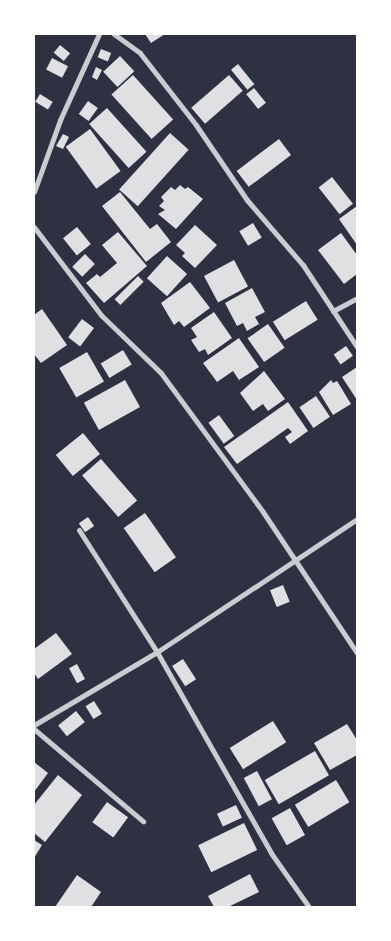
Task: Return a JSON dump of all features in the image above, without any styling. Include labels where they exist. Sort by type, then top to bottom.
[{"type":"street","points":[[34,192],[60,120],[99,34]]},
{"type":"street","points":[[114,34],[140,53],[196,125],[268,227],[303,265],[357,347]]},
{"type":"street","points":[[34,227],[101,315],[161,373],[296,558],[357,653]]},
{"type":"street","points":[[333,311],[357,298]]},
{"type":"street","points":[[34,725],[157,652],[296,558],[357,520]]},
{"type":"street","points":[[79,530],[157,652],[271,854],[309,907]]},
{"type":"street","points":[[34,729],[143,820]]},
{"type":"building","points":[[145,34],[165,34],[151,43]]},
{"type":"building","points":[[60,45],[70,53],[64,61],[54,53]]},
{"type":"building","points":[[101,49],[111,53],[108,61],[98,57]]},
{"type":"building","points":[[120,56],[134,71],[118,87],[103,72]]},
{"type":"building","points":[[52,58],[68,66],[62,78],[46,70]]},
{"type":"building","points":[[238,64],[254,84],[247,90],[231,70]]},
{"type":"building","points":[[96,67],[102,70],[97,80],[92,77]]},
{"type":"building","points":[[133,75],[173,120],[152,139],[111,94]]},
{"type":"building","points":[[229,75],[243,91],[205,124],[191,108]]},
{"type":"building","points":[[254,88],[266,103],[258,109],[246,94]]},
{"type":"building","points":[[40,94],[53,102],[48,110],[35,102]]},
{"type":"building","points":[[88,101],[98,108],[89,121],[79,114]]},
{"type":"building","points":[[107,108],[146,152],[129,168],[89,124]]},
{"type":"building","points":[[90,129],[121,171],[96,189],[66,147]]},
{"type":"building","points":[[170,133],[189,150],[138,206],[119,189]]},
{"type":"building","points":[[63,134],[69,137],[63,149],[56,146]]},
{"type":"building","points":[[279,139],[291,155],[249,187],[237,171]]},
{"type":"building","points":[[332,177],[353,204],[340,214],[319,187]]},
{"type":"building","points":[[180,185],[185,189],[188,187],[203,199],[176,229],[158,214],[165,210],[159,206],[164,201],[161,197],[171,187],[175,190]]},
{"type":"building","points":[[120,192],[150,229],[157,224],[171,242],[146,262],[102,206]]},
{"type":"building","points":[[357,206],[357,245],[339,219]]},
{"type":"building","points":[[253,223],[262,238],[248,246],[239,231]]},
{"type":"building","points":[[195,225],[217,245],[195,268],[182,256],[185,253],[176,245]]},
{"type":"building","points":[[77,227],[91,244],[77,255],[63,238]]},
{"type":"building","points":[[118,232],[147,266],[104,303],[86,283],[97,274],[100,277],[117,263],[102,245]]},
{"type":"building","points":[[341,233],[357,255],[357,274],[344,284],[318,250]]},
{"type":"building","points":[[85,254],[95,264],[82,277],[72,267]]},
{"type":"building","points":[[167,256],[187,274],[167,296],[147,278]]},
{"type":"building","points":[[234,260],[248,286],[218,302],[204,276]]},
{"type":"building","points":[[138,276],[144,282],[120,305],[115,299]]},
{"type":"building","points":[[190,282],[210,308],[184,327],[179,321],[174,325],[161,303]]},
{"type":"building","points":[[252,288],[265,312],[255,317],[259,324],[247,331],[243,323],[237,326],[225,303]]},
{"type":"building","points":[[306,301],[318,320],[285,340],[273,322]]},
{"type":"building","points":[[42,309],[67,345],[41,363],[34,354],[34,315]]},
{"type":"building","points":[[214,312],[232,338],[208,355],[205,349],[199,352],[191,340],[197,337],[191,328]]},
{"type":"building","points":[[82,319],[94,328],[80,346],[68,337]]},
{"type":"building","points":[[268,324],[285,348],[264,362],[248,338]]},
{"type":"building","points":[[239,338],[259,367],[239,380],[233,371],[217,382],[203,363]]},
{"type":"building","points":[[346,346],[353,356],[341,364],[334,355]]},
{"type":"building","points":[[123,350],[132,365],[109,378],[101,363]]},
{"type":"building","points":[[87,352],[104,381],[76,397],[59,368]]},
{"type":"building","points":[[357,367],[357,400],[342,377]]},
{"type":"building","points":[[264,371],[285,399],[268,411],[263,404],[253,411],[240,393]]},
{"type":"building","points":[[125,380],[140,407],[99,430],[84,403]]},
{"type":"building","points":[[331,380],[333,383],[337,381],[351,404],[333,415],[319,392]]},
{"type":"building","points":[[316,396],[330,417],[313,428],[299,407]]},
{"type":"building","points":[[288,402],[308,431],[290,444],[285,437],[292,432],[288,428],[237,464],[224,447]]},
{"type":"building","points":[[219,415],[234,436],[224,444],[208,423]]},
{"type":"building","points":[[83,433],[100,454],[73,476],[56,455]]},
{"type":"building","points":[[101,459],[137,501],[118,517],[82,475]]},
{"type":"building","points":[[145,513],[176,557],[155,572],[124,528]]},
{"type":"building","points":[[88,517],[94,526],[85,532],[79,523]]},
{"type":"building","points":[[283,585],[290,602],[277,607],[270,590]]},
{"type":"building","points":[[56,633],[72,654],[38,679],[34,673],[34,649]]},
{"type":"building","points":[[183,659],[196,679],[185,686],[172,666]]},
{"type":"building","points":[[77,664],[85,679],[77,683],[69,668]]},
{"type":"building","points":[[94,701],[102,714],[93,719],[86,706]]},
{"type":"building","points":[[76,711],[85,722],[67,736],[58,725]]},
{"type":"building","points":[[273,721],[286,742],[243,769],[230,748]]},
{"type":"building","points":[[347,724],[357,740],[357,755],[330,770],[314,743]]},
{"type":"building","points":[[315,751],[329,775],[279,804],[265,780]]},
{"type":"building","points":[[34,762],[48,773],[34,792]]},
{"type":"building","points":[[257,771],[272,799],[259,806],[244,778]]},
{"type":"building","points":[[58,775],[82,795],[45,842],[34,833],[34,805]]},
{"type":"building","points":[[336,780],[349,802],[308,827],[295,805]]},
{"type":"building","points":[[107,802],[128,817],[113,838],[92,822]]},
{"type":"building","points":[[236,805],[242,818],[223,827],[217,814]]},
{"type":"building","points":[[290,808],[305,835],[287,845],[272,818]]},
{"type":"building","points":[[244,823],[257,850],[211,872],[198,845]]},
{"type":"building","points":[[34,840],[42,845],[34,858]]},
{"type":"building","points":[[250,874],[259,892],[228,907],[214,907],[208,896]]},
{"type":"building","points":[[77,875],[101,892],[91,907],[55,907]]}]
